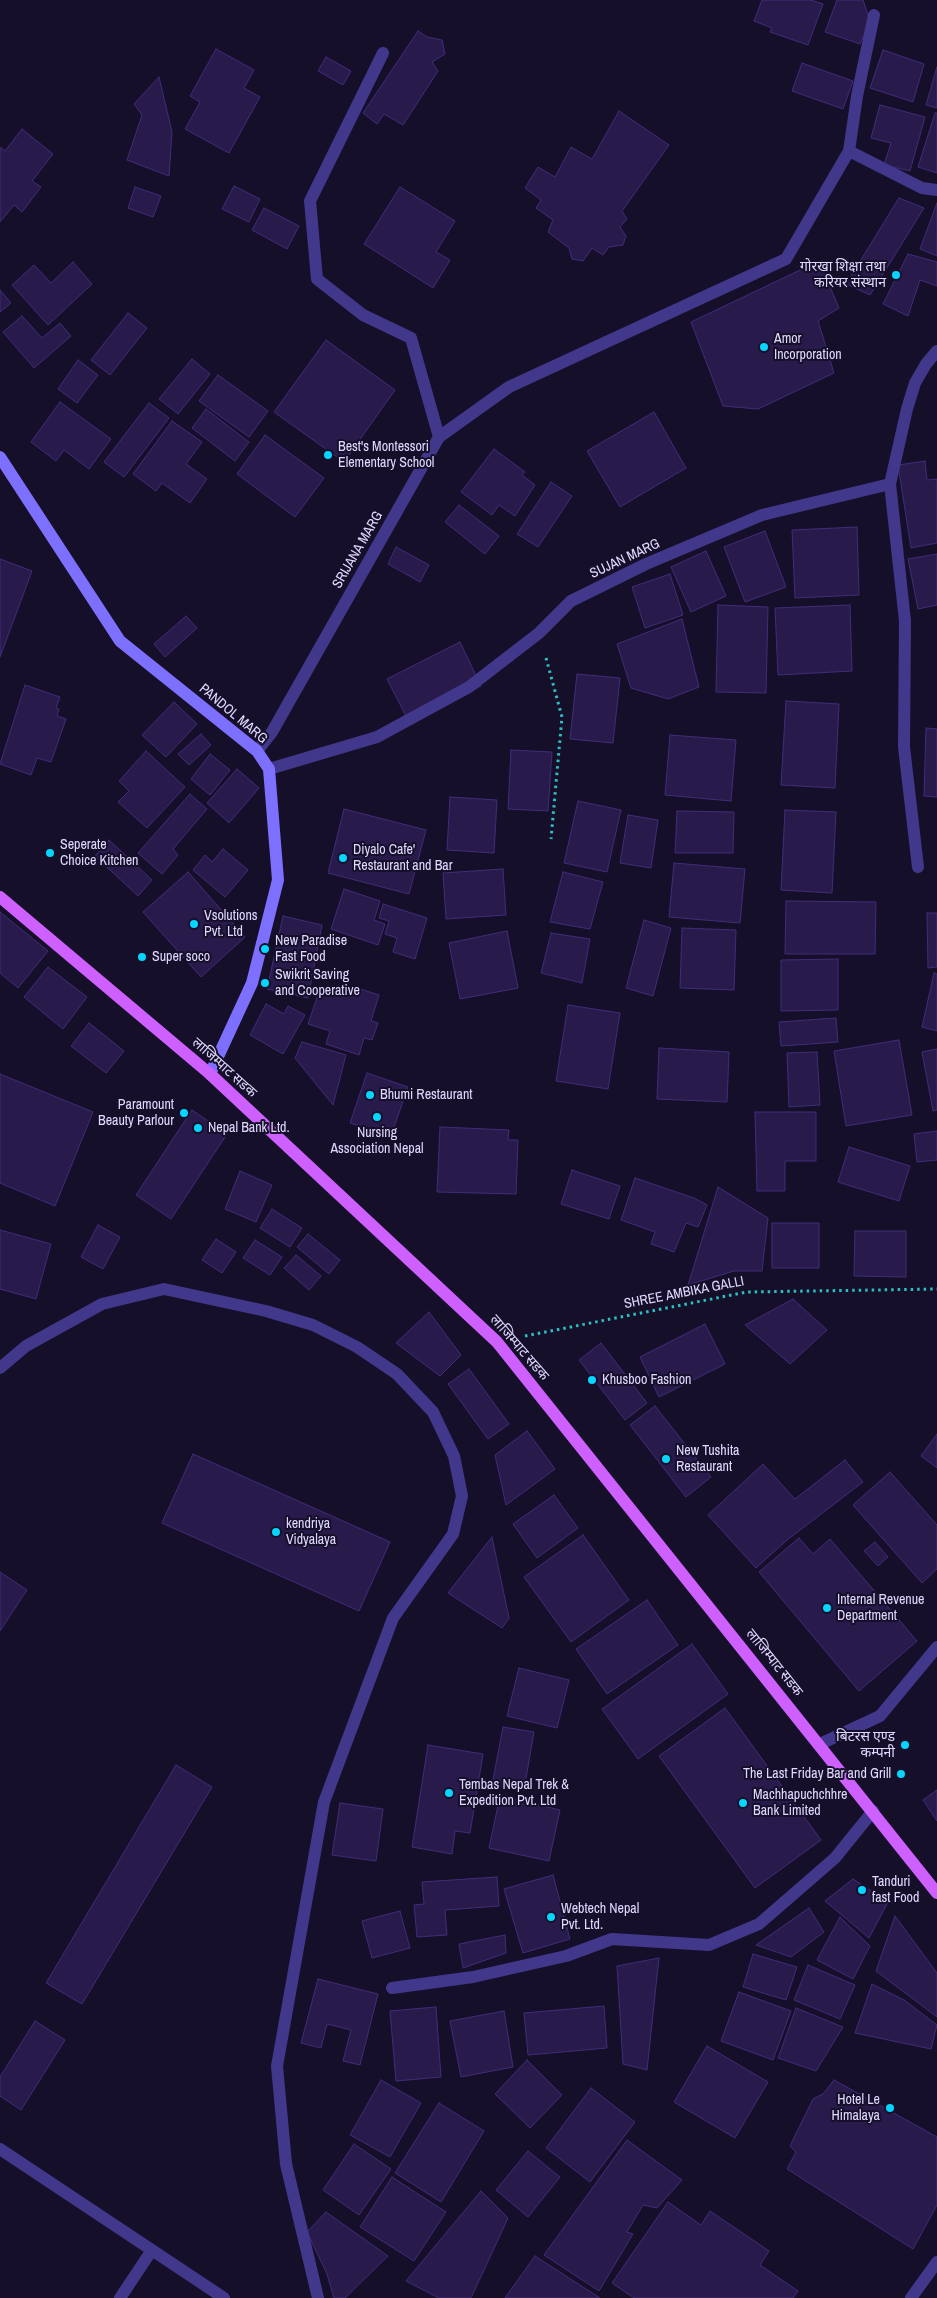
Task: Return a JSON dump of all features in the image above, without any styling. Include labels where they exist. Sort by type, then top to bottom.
[{"type":"main road","name":"लाजिम्पाट सडक","points":[[0,897],[210,1074],[497,1342],[820,1744],[937,1893]]},
{"type":"street","points":[[874,15],[857,96],[849,151],[922,188],[937,190]]},
{"type":"street","points":[[382,53],[310,201],[316,280],[362,315],[411,338],[439,437]]},
{"type":"street","name":"SRIJANA MARG","points":[[257,751],[272,732],[439,437],[509,387],[786,259],[849,151]]},
{"type":"street","points":[[918,867],[904,748],[904,621],[890,484],[907,409],[915,383],[926,364],[937,351]]},
{"type":"street","name":"PANDOL MARG","points":[[0,458],[120,642],[257,751],[269,769],[278,880],[252,982],[210,1074]]},
{"type":"street","name":"SUJAN MARG","points":[[269,769],[377,737],[469,687],[539,633],[571,601],[654,560],[762,515],[890,484]]},
{"type":"street","points":[[0,1368],[26,1346],[102,1304],[164,1289],[266,1311],[313,1324],[357,1347],[397,1374],[433,1412],[454,1456],[462,1496],[453,1534],[393,1618],[324,1802],[277,2066],[286,2164],[318,2298]]},
{"type":"street","points":[[820,1744],[880,1716],[937,1647]]},
{"type":"street","points":[[392,1988],[482,1975],[566,1956],[612,1939],[709,1945],[759,1924],[835,1858],[873,1811]]},
{"type":"street","points":[[0,2150],[224,2298]]},
{"type":"street","points":[[120,2298],[152,2250]]},
{"type":"street","points":[[912,2298],[937,2262]]},
{"type":"path","points":[[539,633],[562,717],[551,838]]},
{"type":"path","name":"SHREE AMBIKA GALLI","points":[[497,1342],[747,1292],[937,1289]]},
{"type":"building","points":[[762,0],[811,0],[823,4],[808,45],[770,32],[772,28],[754,21]]},
{"type":"building","points":[[837,0],[863,0],[870,21],[860,44],[825,32]]},
{"type":"building","points":[[418,31],[427,37],[442,40],[445,54],[432,62],[438,71],[403,125],[384,114],[377,124],[363,113]]},
{"type":"building","points":[[216,49],[254,70],[244,88],[260,97],[229,153],[185,129],[200,102],[190,96]]},
{"type":"building","points":[[883,50],[924,64],[913,102],[870,88]]},
{"type":"building","points":[[326,57],[351,71],[343,85],[318,71]]},
{"type":"building","points":[[802,63],[853,81],[843,109],[792,91]]},
{"type":"building","points":[[937,67],[937,108],[926,105]]},
{"type":"building","points":[[159,77],[172,132],[169,176],[127,160],[142,115],[134,104]]},
{"type":"building","points":[[880,105],[925,117],[910,171],[884,165],[891,143],[871,138]]},
{"type":"building","points":[[619,111],[669,145],[622,211],[627,219],[620,227],[626,236],[623,245],[609,247],[603,255],[592,248],[583,261],[572,259],[569,248],[548,232],[553,220],[536,208],[541,200],[525,188],[538,167],[555,177],[571,147],[592,159]]},
{"type":"building","points":[[935,113],[937,113],[937,173],[918,167]]},
{"type":"building","points":[[22,129],[53,154],[32,181],[41,187],[22,212],[14,205],[0,222],[0,147],[5,151]]},
{"type":"building","points":[[234,186],[260,199],[249,222],[222,209]]},
{"type":"building","points":[[135,187],[161,196],[153,217],[128,208]]},
{"type":"building","points":[[400,187],[455,221],[436,252],[450,260],[433,288],[364,244]]},
{"type":"building","points":[[899,198],[924,208],[870,295],[846,284]]},
{"type":"building","points":[[937,203],[937,256],[920,249]]},
{"type":"building","points":[[264,208],[299,226],[287,249],[252,230]]},
{"type":"building","points":[[908,254],[937,262],[937,286],[920,280],[908,316],[883,304]]},
{"type":"building","name":"Amor Incorporation","points":[[819,261],[839,308],[818,321],[834,373],[758,409],[723,406],[691,322]]},
{"type":"building","points":[[73,262],[92,284],[48,325],[12,285],[34,265],[51,283]]},
{"type":"building","points":[[0,290],[11,303],[0,312]]},
{"type":"building","points":[[128,313],[147,328],[110,375],[91,360]]},
{"type":"building","points":[[22,316],[42,338],[60,323],[71,336],[34,368],[3,332]]},
{"type":"building","points":[[326,340],[395,390],[344,462],[274,412]]},
{"type":"building","points":[[192,359],[210,374],[178,414],[159,399]]},
{"type":"building","points":[[78,360],[98,375],[77,403],[58,389]]},
{"type":"building","points":[[218,375],[268,411],[249,437],[199,401]]},
{"type":"building","points":[[60,402],[111,439],[89,469],[64,450],[56,461],[31,442]]},
{"type":"building","points":[[149,403],[169,418],[124,477],[104,462]]},
{"type":"building","points":[[206,409],[249,442],[235,461],[192,428]]},
{"type":"building","points":[[654,412],[686,468],[620,507],[587,451]]},
{"type":"building","points":[[172,421],[202,442],[186,464],[207,479],[190,503],[162,483],[156,491],[133,474]]},
{"type":"building","points":[[265,435],[324,478],[295,517],[237,474]]},
{"type":"building","points":[[494,449],[525,472],[522,475],[535,485],[515,516],[499,505],[492,515],[461,492]]},
{"type":"building","points":[[925,461],[927,480],[937,479],[937,543],[911,548],[898,465]]},
{"type":"building","points":[[551,482],[572,496],[538,547],[517,534]]},
{"type":"building","points":[[459,505],[499,536],[485,554],[445,522]]},
{"type":"building","points":[[857,527],[859,595],[795,598],[792,530]]},
{"type":"building","points":[[765,531],[786,587],[745,602],[724,547]]},
{"type":"building","points":[[396,547],[429,565],[420,582],[388,564]]},
{"type":"building","points":[[706,551],[726,596],[691,612],[671,567]]},
{"type":"building","points":[[937,554],[937,605],[918,609],[908,559]]},
{"type":"building","points":[[0,559],[32,571],[0,657]]},
{"type":"building","points":[[670,574],[683,615],[645,628],[632,587]]},
{"type":"building","points":[[718,605],[768,607],[766,693],[716,692]]},
{"type":"building","points":[[850,605],[852,671],[778,675],[775,608]]},
{"type":"building","points":[[186,616],[197,628],[165,657],[154,644]]},
{"type":"building","points":[[682,619],[699,687],[668,699],[631,688],[617,644]]},
{"type":"building","points":[[460,642],[481,686],[409,722],[387,679]]},
{"type":"building","points":[[577,674],[620,678],[613,743],[570,739]]},
{"type":"building","points":[[25,685],[60,697],[56,708],[59,709],[57,716],[66,719],[51,762],[37,758],[31,775],[0,764]]},
{"type":"building","points":[[786,701],[839,704],[835,788],[781,785]]},
{"type":"building","points":[[174,702],[197,724],[166,757],[142,735]]},
{"type":"building","points":[[926,728],[937,729],[937,797],[924,796]]},
{"type":"building","points":[[201,734],[211,745],[189,765],[178,754]]},
{"type":"building","points":[[670,735],[736,740],[731,801],[665,795]]},
{"type":"building","points":[[511,750],[552,752],[548,811],[508,809]]},
{"type":"building","points":[[146,751],[185,787],[147,828],[118,802],[129,791],[119,781]]},
{"type":"building","points":[[210,754],[230,770],[210,795],[191,779]]},
{"type":"building","points":[[237,769],[259,788],[229,823],[207,803]]},
{"type":"building","points":[[190,794],[207,809],[173,849],[178,855],[162,874],[138,853]]},
{"type":"building","points":[[450,797],[497,800],[494,853],[447,850]]},
{"type":"building","points":[[578,801],[621,810],[607,872],[564,863]]},
{"type":"building","points":[[344,809],[426,830],[409,894],[328,873]]},
{"type":"building","points":[[785,810],[836,812],[832,893],[781,890]]},
{"type":"building","points":[[677,811],[734,812],[733,853],[675,853]]},
{"type":"building","points":[[628,815],[658,820],[651,868],[620,863]]},
{"type":"building","points":[[109,840],[152,880],[138,896],[95,856]]},
{"type":"building","points":[[223,849],[248,870],[225,897],[193,870],[205,855],[212,862]]},
{"type":"building","points":[[674,863],[745,869],[740,923],[669,917]]},
{"type":"building","points":[[503,869],[506,915],[446,919],[443,873]]},
{"type":"building","name":"Vsolutions Pvt. Ltd","points":[[188,872],[245,937],[201,977],[143,912]]},
{"type":"building","points":[[563,872],[603,882],[590,929],[550,922]]},
{"type":"building","points":[[344,889],[380,901],[374,920],[385,924],[378,945],[331,929]]},
{"type":"building","points":[[786,901],[876,902],[875,954],[785,954]]},
{"type":"building","points":[[383,904],[427,918],[415,959],[393,952],[397,938],[385,934],[389,921],[379,918]]},
{"type":"building","points":[[0,912],[48,951],[18,988],[0,973]]},
{"type":"building","points":[[927,913],[937,913],[937,967],[928,968]]},
{"type":"building","points":[[283,916],[322,925],[308,998],[267,989]]},
{"type":"building","points":[[644,920],[671,928],[653,996],[626,988]]},
{"type":"building","points":[[682,928],[736,930],[734,990],[680,988]]},
{"type":"building","points":[[507,931],[518,988],[460,999],[449,943]]},
{"type":"building","points":[[551,933],[590,939],[582,983],[541,973]]},
{"type":"building","points":[[838,959],[838,1010],[781,1011],[781,960]]},
{"type":"building","points":[[48,967],[87,997],[63,1029],[24,997]]},
{"type":"building","points":[[934,973],[937,974],[937,1031],[922,1027]]},
{"type":"building","points":[[321,986],[351,996],[354,987],[379,995],[371,1021],[378,1023],[372,1040],[364,1038],[359,1055],[326,1044],[330,1031],[308,1024]]},
{"type":"building","points":[[266,1004],[284,1014],[288,1006],[305,1015],[283,1054],[250,1035]]},
{"type":"building","points":[[568,1005],[620,1013],[608,1089],[556,1081]]},
{"type":"building","points":[[836,1018],[838,1042],[781,1046],[779,1022]]},
{"type":"building","points":[[89,1023],[124,1051],[106,1073],[71,1046]]},
{"type":"building","points":[[899,1040],[912,1115],[846,1126],[834,1051]]},
{"type":"building","points":[[302,1042],[346,1055],[333,1105],[295,1058]]},
{"type":"building","points":[[659,1048],[729,1052],[727,1102],[657,1099]]},
{"type":"building","points":[[937,1049],[937,1110],[933,1111],[922,1052]]},
{"type":"building","points":[[817,1052],[820,1105],[789,1107],[787,1053]]},
{"type":"building","points":[[367,1073],[408,1087],[391,1136],[350,1123]]},
{"type":"building","points":[[0,1074],[93,1112],[55,1206],[0,1183]]},
{"type":"building","points":[[192,1110],[227,1134],[171,1219],[136,1195]]},
{"type":"building","points":[[755,1112],[816,1112],[816,1161],[785,1161],[785,1191],[757,1191]]},
{"type":"building","points":[[440,1127],[509,1130],[508,1140],[518,1140],[516,1194],[437,1192]]},
{"type":"building","points":[[937,1131],[937,1160],[917,1162],[914,1134]]},
{"type":"building","points":[[849,1147],[910,1166],[899,1201],[838,1182]]},
{"type":"building","points":[[572,1170],[620,1186],[609,1219],[561,1204]]},
{"type":"building","points":[[240,1171],[272,1185],[256,1222],[225,1209]]},
{"type":"building","points":[[635,1178],[694,1198],[707,1205],[698,1227],[686,1223],[674,1252],[651,1244],[655,1232],[621,1220]]},
{"type":"building","points":[[718,1187],[768,1218],[762,1271],[734,1271],[688,1285]]},
{"type":"building","points":[[272,1209],[302,1228],[290,1247],[260,1228]]},
{"type":"building","points":[[772,1223],[819,1223],[819,1268],[772,1268]]},
{"type":"building","points":[[98,1225],[120,1237],[103,1269],[81,1257]]},
{"type":"building","points":[[0,1230],[51,1244],[36,1299],[0,1289]]},
{"type":"building","points":[[855,1231],[906,1231],[906,1277],[854,1276]]},
{"type":"building","points":[[308,1234],[340,1260],[329,1274],[297,1247]]},
{"type":"building","points":[[216,1239],[236,1252],[222,1273],[202,1260]]},
{"type":"building","points":[[255,1240],[282,1257],[270,1275],[243,1258]]},
{"type":"building","points":[[296,1255],[321,1276],[309,1290],[284,1268]]},
{"type":"building","points":[[793,1299],[827,1330],[790,1364],[745,1325]]},
{"type":"building","points":[[429,1312],[461,1355],[440,1376],[396,1343]]},
{"type":"building","points":[[705,1324],[725,1364],[659,1397],[640,1357]]},
{"type":"building","points":[[601,1343],[647,1403],[625,1420],[579,1360]]},
{"type":"building","points":[[469,1369],[509,1424],[488,1439],[448,1384]]},
{"type":"building","points":[[655,1406],[711,1477],[686,1497],[630,1425]]},
{"type":"building","points":[[527,1431],[555,1469],[506,1505],[495,1455]]},
{"type":"building","points":[[937,1434],[937,1468],[921,1456]]},
{"type":"building","name":"kendriya Vidyalaya","points":[[193,1454],[390,1542],[359,1611],[162,1523]]},
{"type":"building","points":[[845,1460],[863,1482],[787,1540],[756,1568],[708,1515],[763,1464],[795,1499]]},
{"type":"building","points":[[890,1472],[937,1525],[937,1569],[922,1583],[853,1505]]},
{"type":"building","points":[[554,1495],[578,1528],[537,1558],[513,1524]]},
{"type":"building","points":[[583,1535],[629,1600],[571,1642],[524,1577]]},
{"type":"building","points":[[492,1537],[509,1618],[502,1628],[448,1593]]},
{"type":"building","points":[[799,1538],[813,1554],[830,1539],[917,1641],[859,1691],[759,1572]]},
{"type":"building","points":[[875,1542],[888,1557],[878,1566],[864,1551]]},
{"type":"building","points":[[0,1572],[27,1590],[0,1631]]},
{"type":"building","points":[[647,1600],[678,1645],[607,1694],[576,1649]]},
{"type":"building","points":[[692,1644],[728,1694],[638,1759],[602,1709]]},
{"type":"building","points":[[519,1668],[569,1680],[557,1728],[507,1716]]},
{"type":"building","name":"Machhapuchchhre Bank Limited","points":[[725,1708],[821,1840],[755,1888],[659,1756]]},
{"type":"building","points":[[503,1727],[534,1732],[524,1790],[492,1785]]},
{"type":"building","name":"Tembas Nepal Trek & Expedition Pvt. Ltd","points":[[428,1745],[483,1754],[470,1833],[455,1831],[452,1854],[412,1847]]},
{"type":"building","points":[[176,1765],[212,1787],[82,2004],[46,1983]]},
{"type":"building","points":[[937,1790],[937,1821],[923,1800]]},
{"type":"building","points":[[500,1796],[560,1810],[549,1861],[489,1848]]},
{"type":"building","points":[[340,1803],[383,1809],[376,1861],[332,1855]]},
{"type":"building","points":[[553,1875],[570,1939],[523,1953],[504,1889]]},
{"type":"building","points":[[497,1877],[499,1906],[445,1910],[447,1935],[417,1937],[414,1905],[424,1904],[422,1882]]},
{"type":"building","points":[[853,1879],[888,1902],[869,1938],[825,1901]]},
{"type":"building","points":[[809,1908],[824,1932],[791,1957],[756,1945]]},
{"type":"building","points":[[400,1911],[410,1948],[372,1958],[362,1921]]},
{"type":"building","points":[[895,1916],[937,1973],[937,2017],[876,1971]]},
{"type":"building","points":[[840,1917],[870,1946],[853,1979],[817,1960]]},
{"type":"building","points":[[505,1935],[506,1953],[463,1968],[459,1944]]},
{"type":"building","points":[[753,1954],[797,1967],[786,2000],[743,1987]]},
{"type":"building","points":[[659,1958],[647,2070],[623,2064],[617,1966]]},
{"type":"building","points":[[808,1965],[855,1985],[840,2019],[794,2000]]},
{"type":"building","points":[[318,1979],[378,1994],[360,2065],[343,2061],[351,2030],[327,2024],[321,2048],[301,2043]]},
{"type":"building","points":[[872,1984],[904,2000],[937,2025],[931,2049],[855,2033]]},
{"type":"building","points":[[739,1992],[791,2011],[773,2060],[721,2041]]},
{"type":"building","points":[[604,2006],[607,2048],[528,2055],[524,2013]]},
{"type":"building","points":[[436,2007],[441,2077],[396,2081],[390,2011]]},
{"type":"building","points":[[796,2008],[843,2027],[816,2071],[778,2058]]},
{"type":"building","points":[[504,2011],[513,2067],[461,2077],[450,2021]]},
{"type":"building","points":[[35,2021],[65,2040],[21,2110],[0,2096],[0,2077]]},
{"type":"building","points":[[707,2046],[768,2082],[735,2138],[674,2102]]},
{"type":"building","points":[[527,2060],[562,2095],[530,2128],[495,2094]]},
{"type":"building","points":[[381,2080],[421,2103],[390,2157],[350,2135]]},
{"type":"building","points":[[834,2080],[937,2137],[937,2205],[913,2249],[787,2169],[796,2152],[790,2146],[813,2099],[823,2094]]},
{"type":"building","points":[[591,2088],[635,2122],[590,2182],[546,2148]]},
{"type":"building","points":[[439,2103],[484,2131],[441,2202],[395,2173]]},
{"type":"building","points":[[627,2140],[682,2180],[657,2208],[643,2205],[627,2232],[633,2234],[599,2291],[544,2255]]},
{"type":"building","points":[[354,2144],[391,2169],[359,2215],[323,2190]]},
{"type":"building","points":[[528,2151],[560,2177],[528,2217],[496,2190]]},
{"type":"building","points":[[392,2177],[446,2212],[414,2261],[360,2227]]},
{"type":"building","points":[[481,2191],[508,2218],[471,2298],[439,2298],[406,2281]]},
{"type":"building","points":[[668,2202],[701,2225],[710,2211],[769,2251],[760,2265],[798,2291],[793,2298],[634,2298],[612,2283]]},
{"type":"building","points":[[326,2212],[388,2256],[345,2298],[334,2298],[327,2274],[307,2232]]},
{"type":"building","points":[[535,2256],[600,2298],[505,2298]]},
{"type":"place","name":"गोरखा शिक्षा तथा करियर संस्थान","points":[[896,275]]},
{"type":"place","name":"Amor Incorporation","points":[[764,347]]},
{"type":"place","name":"Best's Montessori Elementary School","points":[[328,455]]},
{"type":"place","name":"Seperate Choice Kitchen","points":[[50,853]]},
{"type":"place","name":"Diyalo Cafe' Restaurant and Bar","points":[[343,858]]},
{"type":"place","name":"Vsolutions Pvt. Ltd","points":[[194,924]]},
{"type":"place","name":"New Paradise Fast Food","points":[[265,949]]},
{"type":"place","name":"Super soco","points":[[142,957]]},
{"type":"place","name":"Swikrit Saving and Cooperative","points":[[265,983]]},
{"type":"place","name":"Bhumi Restaurant","points":[[370,1095]]},
{"type":"place","name":"Paramount Beauty Parlour","points":[[184,1113]]},
{"type":"place","name":"Nursing Association Nepal","points":[[377,1117]]},
{"type":"place","name":"Nepal Bank Ltd.","points":[[198,1128]]},
{"type":"place","name":"Khusboo Fashion","points":[[592,1380]]},
{"type":"place","name":"New Tushita Restaurant","points":[[666,1459]]},
{"type":"place","name":"kendriya Vidyalaya","points":[[276,1532]]},
{"type":"place","name":"Internal Revenue Department","points":[[827,1608]]},
{"type":"place","name":"बिटरस एण्ड कम्पनी","points":[[905,1745]]},
{"type":"place","name":"The Last Friday Bar and Grill","points":[[901,1774]]},
{"type":"place","name":"Tembas Nepal Trek & Expedition Pvt. Ltd","points":[[449,1793]]},
{"type":"place","name":"Machhapuchchhre Bank Limited","points":[[743,1803]]},
{"type":"place","name":"Tanduri fast Food","points":[[862,1890]]},
{"type":"place","name":"Webtech Nepal Pvt. Ltd.","points":[[551,1917]]},
{"type":"place","name":"Hotel Le Himalaya","points":[[890,2108]]}]
